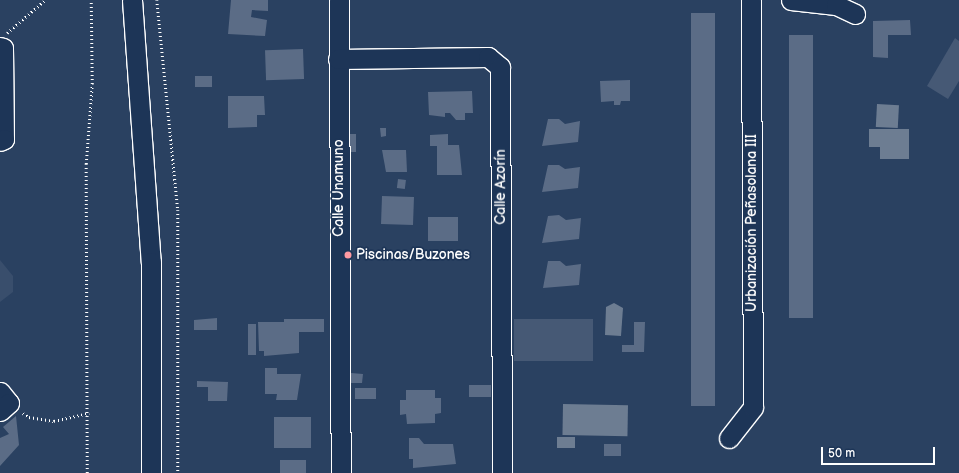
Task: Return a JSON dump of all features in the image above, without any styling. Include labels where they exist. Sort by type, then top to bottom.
[{"type":"street","points":[[132,0],[151,262],[151,473]]},
{"type":"street","name":"Calle Unamuno","points":[[339,0],[338,59],[341,473]]},
{"type":"street","name":"Urbanización Peñasolana III","points":[[729,438],[753,407],[751,0]]},
{"type":"street","points":[[791,0],[836,5],[855,14]]},
{"type":"street","points":[[0,142],[4,139],[2,48]]},
{"type":"street","name":"Calle Azorín","points":[[338,59],[488,57],[500,67],[502,473]]},
{"type":"path","points":[[2,48],[6,34],[44,0]]},
{"type":"path","points":[[87,473],[89,413],[86,164],[92,84],[91,0]]},
{"type":"path","points":[[157,0],[178,210],[178,473]]},
{"type":"path","points":[[3,402],[29,417],[54,421],[89,413]]},
{"type":"shaded area","points":[[955,38],[959,41],[959,81],[948,99],[927,86]]},
{"type":"shaded area","points":[[877,104],[899,105],[898,128],[876,127]]},
{"type":"shaded area","points":[[869,129],[909,129],[909,159],[880,159],[880,147],[869,147]]},
{"type":"shaded area","points":[[0,260],[13,276],[13,292],[0,302]]},
{"type":"shaded area","points":[[614,303],[623,308],[621,336],[605,335],[606,307]]},
{"type":"shaded area","points":[[514,319],[593,319],[593,361],[514,361]]},
{"type":"shaded area","points":[[563,404],[628,405],[627,436],[562,435]]},
{"type":"shaded area","points":[[557,437],[575,437],[575,448],[557,448]]},
{"type":"building","points":[[231,0],[268,0],[268,11],[252,10],[251,17],[267,20],[265,36],[228,34]]},
{"type":"building","points":[[691,13],[715,13],[715,406],[691,406]]},
{"type":"building","points":[[910,20],[911,35],[888,35],[888,58],[873,57],[873,21]]},
{"type":"building","points":[[789,35],[813,35],[813,318],[789,318]]},
{"type":"building","points":[[303,49],[304,79],[266,80],[265,50]]},
{"type":"building","points":[[195,76],[212,76],[212,87],[195,87]]},
{"type":"building","points":[[630,80],[630,101],[621,101],[620,105],[614,105],[614,101],[601,102],[600,81]]},
{"type":"building","points":[[472,91],[473,113],[465,113],[465,120],[456,120],[450,113],[445,113],[445,117],[429,115],[428,92]]},
{"type":"building","points":[[228,96],[264,96],[265,115],[257,115],[257,127],[228,128]]},
{"type":"building","points":[[548,119],[559,119],[565,124],[580,121],[578,142],[542,146]]},
{"type":"building","points":[[380,128],[386,128],[386,136],[381,137]]},
{"type":"building","points":[[350,134],[356,134],[356,152],[350,152]]},
{"type":"building","points":[[448,134],[448,145],[459,145],[462,175],[437,175],[437,146],[430,146],[430,135]]},
{"type":"building","points":[[382,150],[406,150],[407,172],[386,172]]},
{"type":"building","points":[[548,165],[559,165],[565,169],[580,167],[578,188],[542,192]]},
{"type":"building","points":[[398,179],[406,180],[405,189],[397,188]]},
{"type":"building","points":[[382,196],[414,197],[413,225],[381,224]]},
{"type":"building","points":[[559,215],[566,220],[581,218],[579,239],[542,243],[548,216]]},
{"type":"building","points":[[428,217],[458,217],[458,241],[428,241]]},
{"type":"building","points":[[548,261],[560,261],[566,266],[581,264],[579,285],[543,288]]},
{"type":"building","points":[[217,318],[217,330],[194,330],[194,320]]},
{"type":"building","points":[[284,319],[324,319],[324,332],[299,332],[299,353],[264,356],[264,351],[259,351],[258,322],[284,322]]},
{"type":"building","points":[[634,322],[645,322],[644,352],[622,352],[622,345],[634,345]]},
{"type":"building","points":[[248,324],[256,324],[256,355],[248,355]]},
{"type":"building","points":[[265,368],[277,368],[277,374],[301,374],[297,400],[276,400],[277,394],[265,394]]},
{"type":"building","points":[[351,373],[363,374],[362,383],[351,383]]},
{"type":"building","points":[[197,381],[228,382],[227,401],[208,401],[208,387],[197,387]]},
{"type":"building","points":[[469,385],[491,385],[491,397],[469,397]]},
{"type":"building","points":[[355,388],[376,388],[376,399],[355,399]]},
{"type":"building","points":[[406,390],[435,390],[435,398],[441,398],[441,413],[435,414],[435,423],[407,424],[406,414],[400,415],[400,400],[406,400]]},
{"type":"building","points":[[16,416],[19,445],[0,466],[0,438],[9,434],[3,427]]},
{"type":"building","points":[[274,417],[311,417],[311,448],[274,448]]},
{"type":"building","points":[[409,438],[419,438],[424,444],[453,444],[456,464],[413,468],[413,459],[409,459]]},
{"type":"building","points":[[604,444],[621,444],[621,456],[604,456]]},
{"type":"building","points":[[280,460],[306,460],[306,473],[280,473]]},
{"type":"place","name":"Piscinas/Buzones","points":[[348,255]]}]
